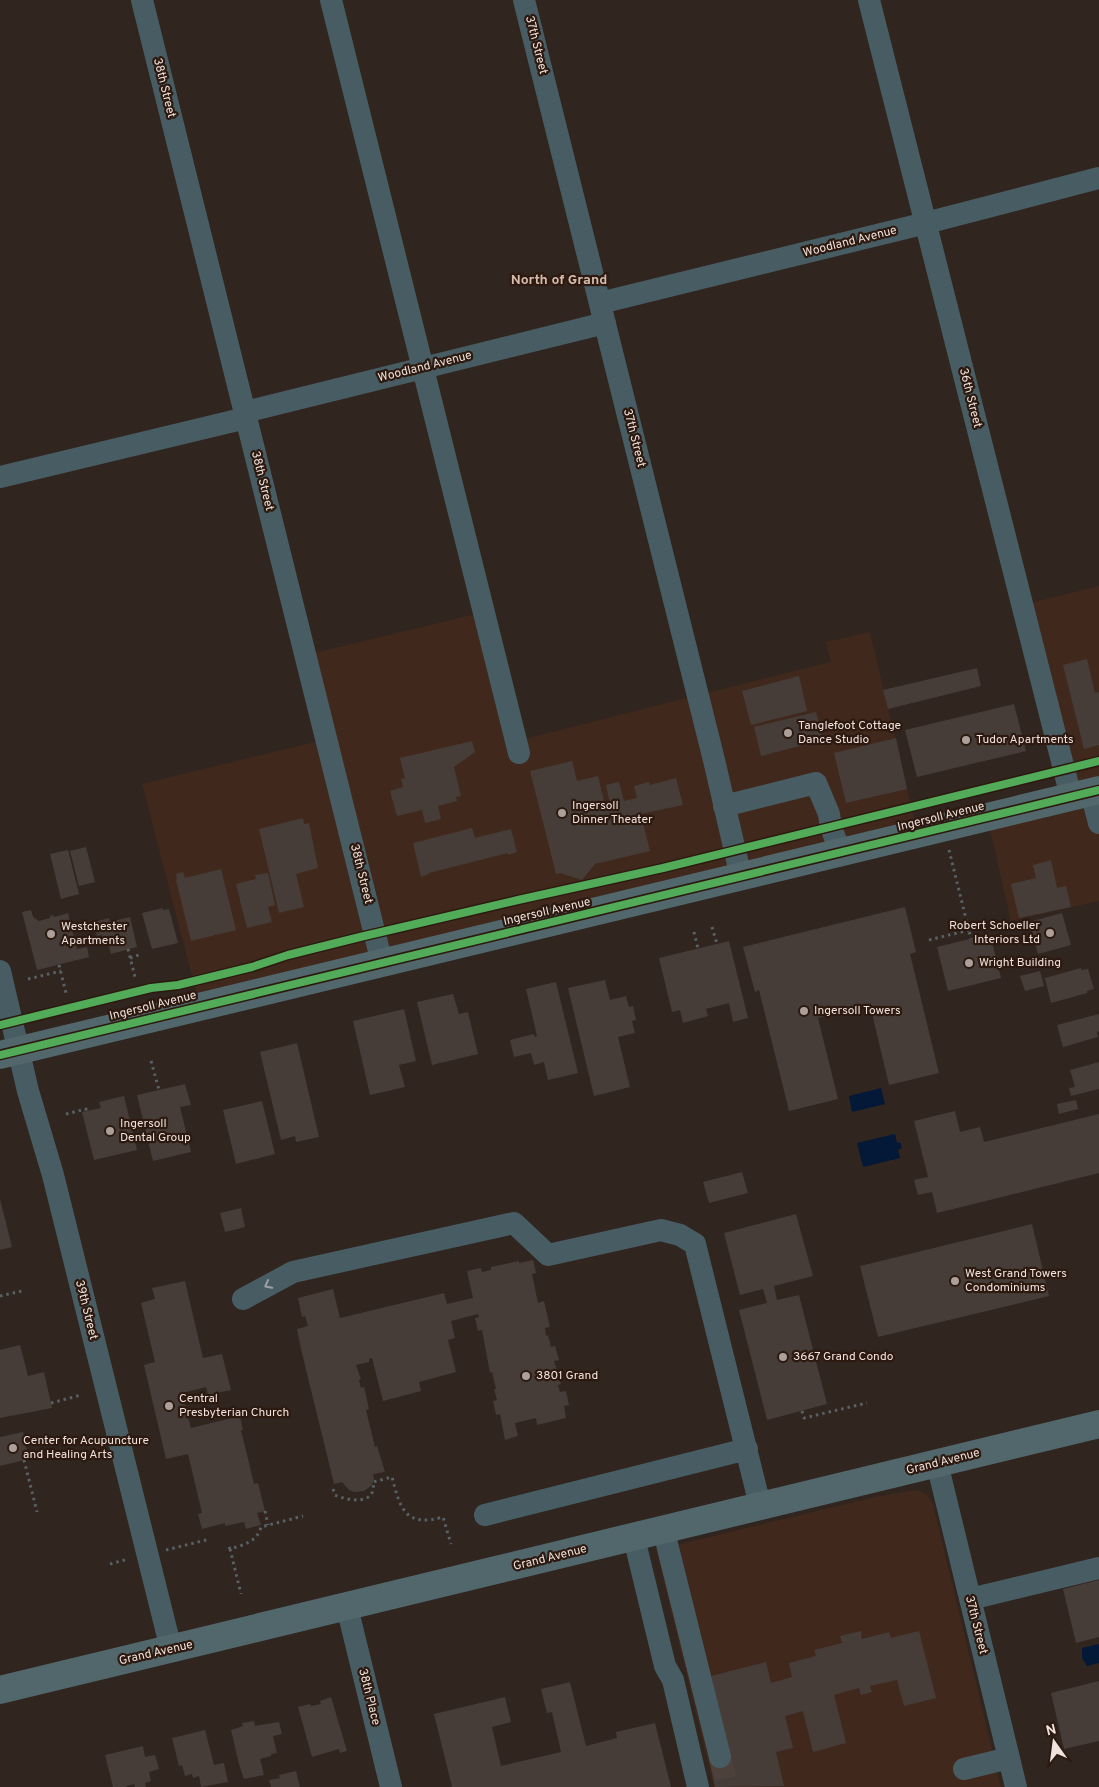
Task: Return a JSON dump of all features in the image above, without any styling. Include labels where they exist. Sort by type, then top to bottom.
[{"type":"main road","name":"Ingersoll Avenue","points":[[9,1053],[1087,793]]},
{"type":"main road","name":"Grand Avenue","points":[[0,1690],[1099,1424]]},
{"type":"street","name":"38th Street","points":[[142,0],[382,963]]},
{"type":"street","points":[[331,0],[519,754]]},
{"type":"street","name":"37th Street","points":[[524,0],[741,877]]},
{"type":"street","name":"36th Street","points":[[869,0],[926,223],[1087,793],[1099,823]]},
{"type":"street","name":"Woodland Avenue","points":[[0,478],[422,368],[602,313],[926,223],[1099,178]]},
{"type":"street","points":[[724,806],[816,783],[829,814],[831,827],[840,852]]},
{"type":"street","name":"39th Street","points":[[0,971],[9,1053],[52,1175],[170,1649]]},
{"type":"street","points":[[242,1299],[293,1272],[514,1223],[548,1255],[661,1230],[680,1235],[695,1244],[760,1505]]},
{"type":"street","points":[[485,1515],[747,1449]]},
{"type":"street","name":"37th Street","points":[[937,1463],[1016,1787]]},
{"type":"street","points":[[663,1528],[720,1756]]},
{"type":"street","points":[[634,1538],[665,1666],[673,1680],[698,1787]]},
{"type":"street","points":[[970,1599],[1099,1568]]},
{"type":"street","name":"38th Place","points":[[347,1607],[382,1778]]},
{"type":"street","points":[[964,1769],[1009,1758]]},
{"type":"path","points":[[943,828],[971,939]]},
{"type":"path","points":[[712,927],[717,944]]},
{"type":"path","points":[[929,940],[968,930]]},
{"type":"path","points":[[694,932],[698,949]]},
{"type":"path","points":[[128,949],[135,977]]},
{"type":"path","points":[[130,958],[142,954]]},
{"type":"path","points":[[59,964],[66,993]]},
{"type":"path","points":[[28,979],[61,971]]},
{"type":"path","points":[[151,1061],[159,1090]]},
{"type":"path","points":[[66,1114],[86,1109],[86,1111]]},
{"type":"path","points":[[0,1296],[22,1291]]},
{"type":"path","points":[[51,1403],[81,1395]]},
{"type":"path","points":[[802,1411],[804,1418],[867,1403]]},
{"type":"path","points":[[24,1460],[37,1512]]},
{"type":"path","points":[[333,1489],[335,1495],[344,1499],[357,1500],[366,1498],[371,1493],[374,1488],[373,1482],[392,1477],[398,1502],[403,1510],[410,1516],[422,1520],[444,1517],[451,1544]]},
{"type":"path","points":[[265,1511],[268,1525]]},
{"type":"path","points":[[241,1594],[230,1548],[245,1545],[252,1541],[257,1536],[261,1527],[303,1516]]},
{"type":"path","points":[[147,1555],[210,1539]]},
{"type":"shaded area","points":[[1099,586],[1099,901],[1011,921],[987,817],[1071,797],[1022,605]]},
{"type":"shaded area","points":[[484,612],[516,741],[831,662],[826,642],[870,632],[918,834],[200,1007],[142,784],[327,739],[306,655]]},
{"type":"shaded area","points":[[917,1490],[927,1495],[933,1504],[1001,1787],[714,1787],[656,1550],[879,1496]]},
{"type":"water","points":[[881,1088],[885,1104],[852,1112],[849,1096]]},
{"type":"water","points":[[895,1134],[897,1143],[900,1142],[902,1148],[898,1150],[900,1158],[863,1167],[857,1143]]},
{"type":"water","points":[[1099,1644],[1099,1663],[1087,1666],[1082,1658],[1082,1648]]},
{"type":"building","points":[[1087,659],[1095,693],[1099,692],[1099,745],[1084,749],[1063,665]]},
{"type":"building","points":[[977,668],[981,686],[888,709],[883,690]]},
{"type":"building","points":[[799,676],[807,711],[751,725],[742,691]]},
{"type":"building","name":"Tudor Apartments","points":[[1014,704],[1026,751],[917,777],[905,730]]},
{"type":"building","name":"Tanglefoot Cottage Dance Studio","points":[[816,712],[823,740],[761,756],[754,727]]},
{"type":"building","points":[[896,738],[907,789],[846,803],[834,753]]},
{"type":"building","points":[[472,741],[475,752],[454,767],[461,796],[456,797],[457,801],[438,806],[441,819],[425,823],[422,810],[397,816],[390,791],[403,787],[401,779],[405,778],[400,758]]},
{"type":"building","points":[[572,761],[577,781],[598,776],[605,805],[610,804],[606,785],[619,782],[624,801],[637,798],[634,786],[649,782],[650,785],[676,778],[683,805],[641,814],[650,851],[595,864],[582,880],[560,873],[556,874],[530,771]]},
{"type":"building","points":[[303,818],[304,824],[309,823],[318,868],[296,874],[304,907],[279,913],[259,829]]},
{"type":"building","points":[[472,828],[475,838],[511,829],[517,852],[429,873],[421,877],[413,843]]},
{"type":"building","points":[[86,847],[95,882],[79,886],[70,851]]},
{"type":"building","points":[[68,850],[79,894],[61,899],[50,854]]},
{"type":"building","points":[[1051,860],[1057,888],[1066,886],[1071,907],[1019,918],[1011,884],[1036,878],[1033,865]]},
{"type":"building","points":[[221,869],[236,930],[191,941],[176,874],[183,872],[185,878]]},
{"type":"building","points":[[268,873],[275,905],[268,907],[272,922],[247,928],[236,884],[256,879],[255,875]]},
{"type":"building","name":"Ingersoll Towers","points":[[905,907],[916,952],[910,954],[939,1073],[889,1085],[870,1005],[818,1018],[838,1099],[789,1111],[759,990],[755,992],[743,947]]},
{"type":"building","points":[[163,908],[163,910],[169,909],[178,943],[152,949],[142,913]]},
{"type":"building","name":"Westchester Apartments","points":[[31,910],[33,917],[39,921],[50,918],[53,915],[54,917],[68,913],[77,949],[87,947],[89,957],[37,970],[22,912]]},
{"type":"building","name":"Robert Schoeller Interiors Ltd","points":[[1062,913],[1071,945],[1038,954],[1029,922]]},
{"type":"building","points":[[130,917],[137,947],[111,954],[108,943],[104,944],[102,935],[97,936],[94,922],[109,918],[110,922]]},
{"type":"building","name":"Wright Building","points":[[990,934],[1001,978],[948,991],[937,947]]},
{"type":"building","points":[[729,941],[748,1018],[733,1022],[729,1003],[706,1009],[708,1016],[683,1023],[680,1010],[672,1012],[659,958]]},
{"type":"building","points":[[1081,968],[1081,970],[1088,969],[1094,989],[1087,991],[1087,993],[1051,1003],[1045,978]]},
{"type":"building","points":[[1040,971],[1044,986],[1025,991],[1020,976]]},
{"type":"building","points":[[605,980],[610,1000],[626,996],[629,1007],[633,1006],[636,1020],[632,1021],[635,1033],[618,1037],[630,1087],[594,1096],[568,988]]},
{"type":"building","points":[[556,982],[578,1073],[548,1080],[544,1062],[534,1065],[531,1053],[514,1057],[510,1040],[534,1034],[534,1037],[537,1036],[526,989]]},
{"type":"building","points":[[453,994],[459,1014],[468,1012],[478,1054],[432,1065],[417,1002]]},
{"type":"building","points":[[404,1009],[416,1061],[399,1065],[405,1087],[370,1095],[353,1021]]},
{"type":"building","points":[[1099,1014],[1098,1037],[1063,1047],[1057,1025]]},
{"type":"building","points":[[297,1043],[319,1137],[296,1142],[295,1136],[281,1140],[260,1052]]},
{"type":"building","points":[[1099,1062],[1099,1089],[1071,1096],[1069,1088],[1075,1087],[1070,1070]]},
{"type":"building","points":[[185,1084],[191,1105],[180,1107],[191,1152],[153,1161],[137,1095]]},
{"type":"building","name":"Ingersoll Dental Group","points":[[124,1096],[137,1150],[94,1160],[82,1112],[101,1108],[99,1102]]},
{"type":"building","points":[[1076,1100],[1078,1109],[1059,1114],[1057,1104]]},
{"type":"building","points":[[262,1101],[275,1154],[236,1164],[223,1110]]},
{"type":"building","points":[[955,1111],[960,1132],[980,1127],[984,1142],[1099,1114],[1099,1173],[937,1213],[932,1192],[918,1195],[914,1180],[928,1177],[914,1121]]},
{"type":"building","points":[[742,1172],[748,1193],[709,1203],[703,1182]]},
{"type":"building","points":[[0,1199],[12,1247],[0,1250]]},
{"type":"building","points":[[241,1208],[245,1227],[225,1232],[220,1213]]},
{"type":"building","points":[[796,1214],[813,1276],[774,1286],[777,1300],[799,1295],[827,1404],[767,1420],[739,1310],[767,1303],[763,1289],[740,1295],[724,1233]]},
{"type":"building","name":"West Grand Towers Condominiums","points":[[1032,1224],[1049,1296],[878,1337],[860,1266]]},
{"type":"building","name":"3801 Grand","points":[[533,1260],[536,1273],[532,1274],[538,1303],[544,1301],[550,1327],[545,1328],[546,1336],[548,1335],[551,1347],[555,1346],[559,1360],[554,1361],[561,1384],[558,1385],[560,1392],[566,1391],[569,1405],[564,1406],[566,1418],[537,1425],[536,1418],[515,1423],[518,1436],[505,1440],[500,1414],[496,1415],[493,1401],[497,1400],[494,1389],[496,1389],[492,1372],[490,1373],[482,1330],[478,1331],[475,1318],[479,1317],[478,1314],[451,1321],[455,1338],[448,1340],[456,1372],[419,1382],[421,1391],[383,1401],[372,1358],[369,1359],[369,1362],[356,1365],[361,1379],[359,1380],[361,1388],[364,1387],[369,1409],[366,1410],[375,1447],[377,1446],[385,1472],[373,1474],[372,1485],[364,1491],[354,1492],[349,1490],[342,1482],[334,1484],[297,1329],[308,1326],[305,1316],[302,1317],[298,1298],[333,1289],[340,1318],[444,1293],[447,1304],[473,1298],[467,1271],[481,1268],[482,1272],[491,1270],[491,1267]]},
{"type":"building","name":"Central Presbyterian Church","points":[[185,1281],[203,1358],[222,1354],[231,1390],[208,1395],[206,1387],[182,1393],[191,1428],[240,1416],[243,1430],[241,1430],[254,1484],[258,1483],[265,1511],[257,1513],[261,1525],[246,1529],[244,1522],[225,1526],[225,1523],[202,1529],[198,1514],[202,1513],[188,1454],[166,1459],[144,1365],[155,1362],[141,1303],[155,1299],[152,1288]]},
{"type":"building","points":[[20,1345],[28,1376],[44,1372],[52,1408],[0,1418],[0,1350]]},
{"type":"building","name":"Center for Acupuncture and Healing Arts","points":[[23,1432],[29,1459],[0,1466],[0,1437]]},
{"type":"building","points":[[1099,1580],[1099,1637],[1076,1643],[1063,1589]]},
{"type":"building","points":[[861,1631],[862,1639],[889,1632],[891,1638],[919,1631],[936,1698],[904,1706],[897,1680],[870,1686],[872,1692],[861,1695],[859,1688],[834,1695],[846,1743],[813,1752],[803,1711],[785,1716],[793,1748],[776,1752],[784,1786],[715,1787],[709,1759],[730,1754],[711,1676],[766,1662],[771,1683],[792,1677],[789,1663],[816,1656],[814,1650],[842,1643],[840,1636]]},
{"type":"building","points":[[1099,1681],[1099,1741],[1064,1749],[1051,1693]]},
{"type":"building","points":[[570,1682],[586,1746],[617,1738],[616,1732],[655,1723],[671,1787],[452,1787],[434,1714],[505,1697],[511,1722],[492,1727],[501,1766],[561,1752],[552,1712],[547,1713],[541,1689]]},
{"type":"building","points":[[331,1697],[347,1751],[340,1753],[339,1749],[312,1757],[298,1707],[321,1704],[320,1701]]},
{"type":"building","points":[[254,1721],[255,1726],[279,1722],[282,1734],[273,1736],[277,1753],[260,1759],[264,1775],[244,1779],[231,1730],[243,1726],[242,1723]]},
{"type":"building","points":[[205,1730],[214,1765],[224,1763],[228,1782],[201,1787],[199,1776],[193,1778],[192,1774],[185,1776],[182,1765],[179,1766],[172,1738]]},
{"type":"building","points":[[143,1746],[145,1757],[155,1755],[159,1769],[149,1772],[151,1781],[145,1783],[146,1787],[135,1787],[134,1784],[127,1787],[113,1787],[105,1755]]},
{"type":"building","points":[[296,1771],[300,1787],[271,1787],[269,1780],[280,1778],[279,1775]]},
{"type":"tunnel","points":[[720,1757],[728,1787]]},
{"type":"cycle path","points":[[0,1025],[151,988],[178,985],[360,937],[663,868],[1099,761]]},
{"type":"cycle path","points":[[0,1055],[1099,790]]},
{"type":"place","name":"Tanglefoot Cottage Dance Studio","points":[[788,733]]},
{"type":"place","name":"Tudor Apartments","points":[[966,740]]},
{"type":"place","name":"Ingersoll Dinner Theater","points":[[562,813]]},
{"type":"place","name":"Robert Schoeller Interiors Ltd","points":[[1050,933]]},
{"type":"place","name":"Westchester Apartments","points":[[51,934]]},
{"type":"place","name":"Wright Building","points":[[969,963]]},
{"type":"place","name":"Ingersoll Towers","points":[[804,1011]]},
{"type":"place","name":"Ingersoll Dental Group","points":[[110,1131]]},
{"type":"place","name":"West Grand Towers Condominiums","points":[[955,1281]]},
{"type":"place","name":"3667 Grand Condo","points":[[783,1357]]},
{"type":"place","name":"3801 Grand","points":[[526,1376]]},
{"type":"place","name":"Central Presbyterian Church","points":[[169,1406]]},
{"type":"place","name":"Center for Acupuncture and Healing Arts","points":[[13,1448]]},
{"type":"district","name":"North of Grand","points":[[559,280]]}]
